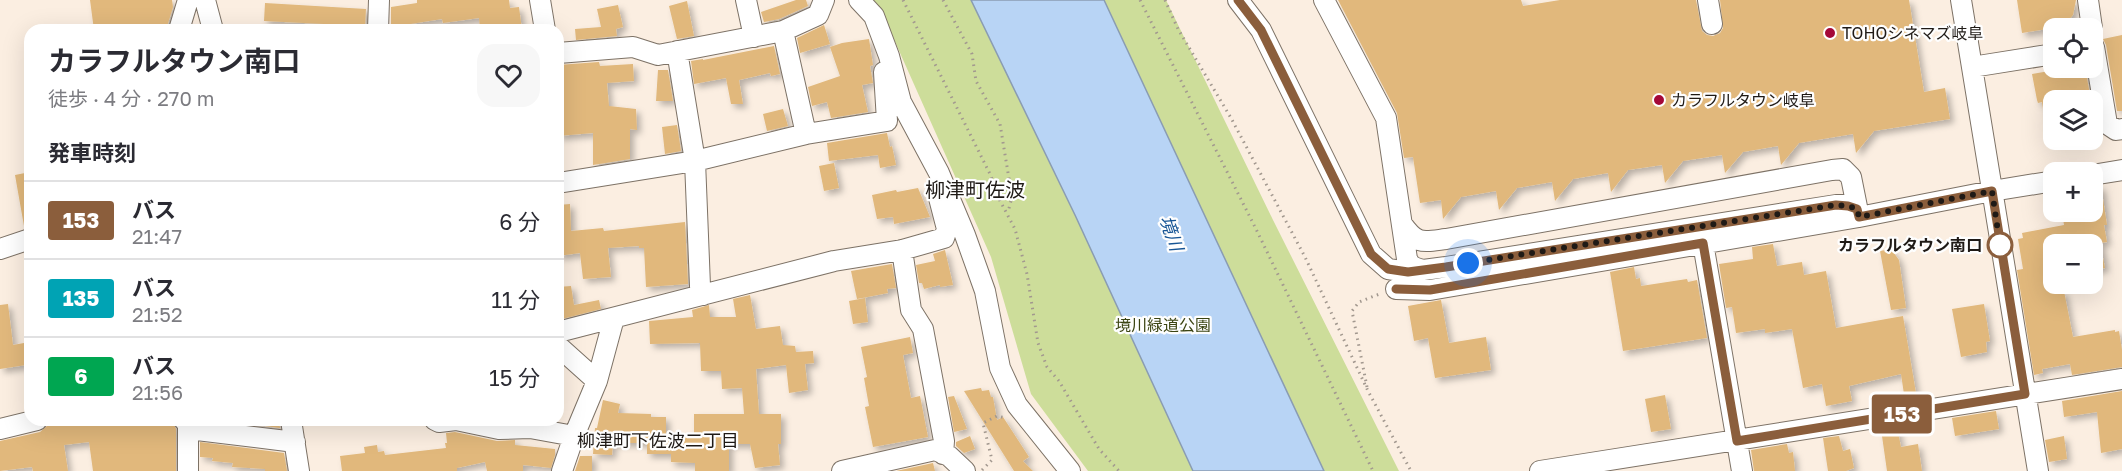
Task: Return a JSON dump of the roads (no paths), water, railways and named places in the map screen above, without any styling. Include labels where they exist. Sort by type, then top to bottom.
[{"type":"street","points":[[181,24],[188,0]]},
{"type":"street","points":[[205,0],[211,24]]},
{"type":"street","points":[[378,24],[379,0]]},
{"type":"street","points":[[540,0],[544,24]]},
{"type":"street","points":[[746,0],[754,37]]},
{"type":"street","points":[[564,53],[633,47],[658,55],[783,32],[818,15],[824,0]]},
{"type":"street","points":[[859,0],[874,16],[889,56],[901,102],[939,173],[965,235],[986,291],[1000,368],[1017,405],[1068,470]]},
{"type":"street","points":[[1238,0],[1261,30],[1371,254],[1388,269],[1408,272],[1836,205],[1848,206],[1858,213]]},
{"type":"street","points":[[1324,0],[1386,118],[1407,259],[1411,266],[1422,270]]},
{"type":"street","points":[[1708,0],[1712,24]]},
{"type":"street","points":[[1961,0],[2038,471]]},
{"type":"street","points":[[2088,0],[2090,18]]},
{"type":"street","points":[[783,32],[806,134]]},
{"type":"street","points":[[677,51],[695,161],[700,286],[703,295]]},
{"type":"street","points":[[564,182],[695,161],[806,134],[887,121],[883,62],[889,56]]},
{"type":"street","points":[[1972,67],[2043,56]]},
{"type":"street","points":[[2099,78],[2107,124],[2116,130],[2122,129]]},
{"type":"street","points":[[1402,224],[1411,237],[1419,242],[1446,239],[1832,170],[1843,170],[1851,177],[1858,213]]},
{"type":"street","points":[[2103,174],[2122,171]]},
{"type":"street","points":[[564,330],[834,261],[902,250],[944,238],[947,230],[933,175],[939,173]]},
{"type":"street","points":[[1396,289],[1430,290],[1703,243],[1858,213],[2043,183]]},
{"type":"street","points":[[0,249],[24,241]]},
{"type":"street","points":[[1703,243],[1742,471]]},
{"type":"street","points":[[902,250],[911,310],[923,329],[944,441],[943,454]]},
{"type":"street","points":[[562,471],[597,381],[614,318]]},
{"type":"street","points":[[564,351],[597,381]]},
{"type":"street","points":[[1540,471],[2122,379]]},
{"type":"street","points":[[0,429],[24,423]]},
{"type":"street","points":[[186,426],[188,471]]},
{"type":"street","points":[[192,426],[197,430],[295,442]]},
{"type":"street","points":[[292,426],[299,471]]},
{"type":"street","points":[[485,426],[499,429],[530,428],[574,436]]},
{"type":"street","points":[[842,471],[935,450],[949,456],[965,471]]},
{"type":"water","name":"境川","points":[[971,0],[1104,0],[1324,471],[1193,471],[1075,215]]},
{"type":"waterway","points":[[1437,279],[1494,269]]},
{"type":"place","name":"TOHOシネマズ岐阜","points":[[1830,33]]},
{"type":"place","name":"カラフルタウン岐阜","points":[[1659,100]]},
{"type":"place","name":"カラフルタウン南口","points":[[2000,245]]},
{"type":"district","name":"柳津町佐波","points":[[975,189]]},
{"type":"district","name":"柳津町下佐波二丁目","points":[[658,440]]},
{"type":"park label","name":"境川緑道公園","points":[[1163,325]]}]
